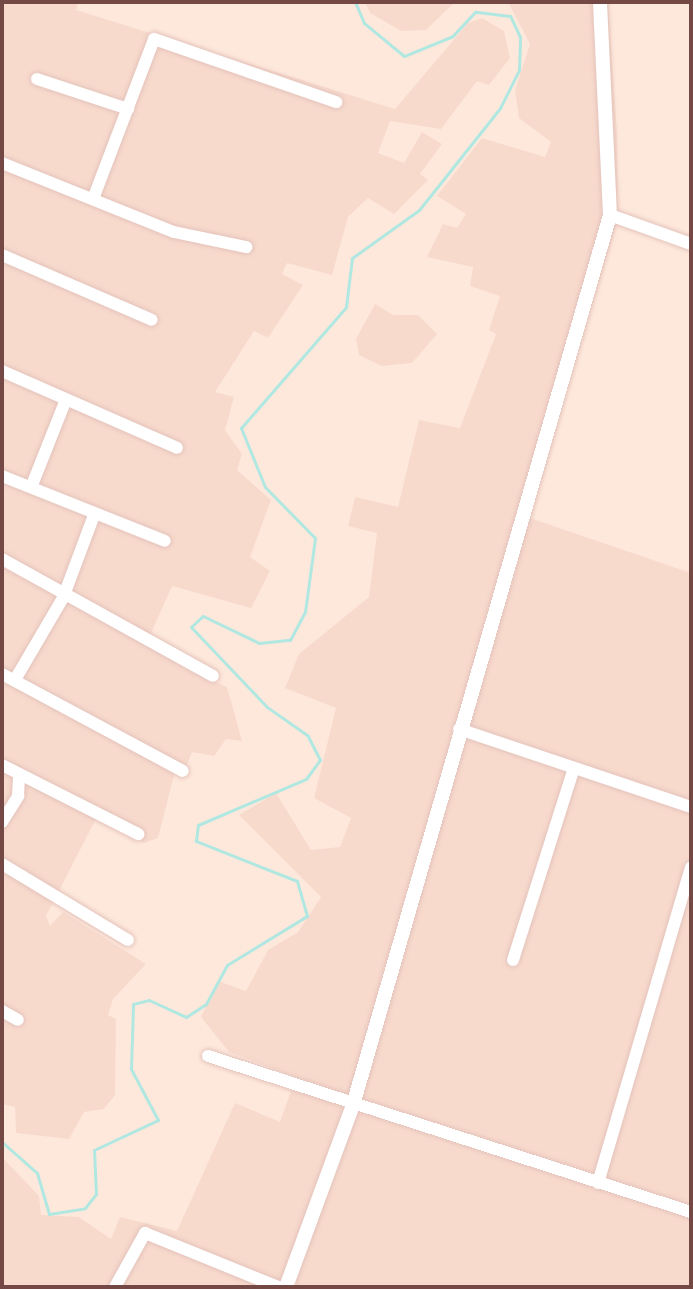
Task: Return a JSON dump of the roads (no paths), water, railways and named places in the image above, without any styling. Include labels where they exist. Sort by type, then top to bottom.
[{"type":"street","points":[[286,1287],[353,1105],[459,729],[610,215],[600,2]]},
{"type":"street","points":[[93,199],[154,39],[336,102]]},
{"type":"street","points":[[37,79],[128,109]]},
{"type":"street","points":[[2,163],[174,232],[246,247]]},
{"type":"street","points":[[610,215],[691,244]]},
{"type":"street","points":[[2,255],[152,320]]},
{"type":"street","points":[[2,371],[65,402],[177,448]]},
{"type":"street","points":[[32,485],[65,402]]},
{"type":"street","points":[[2,476],[32,485],[94,515],[165,541]]},
{"type":"street","points":[[16,678],[63,598],[94,515]]},
{"type":"street","points":[[2,559],[63,598],[213,676]]},
{"type":"street","points":[[2,674],[16,678],[183,771]]},
{"type":"street","points":[[459,729],[691,807]]},
{"type":"street","points":[[2,765],[19,779],[138,834]]},
{"type":"street","points":[[513,960],[574,768]]},
{"type":"street","points":[[2,822],[18,796],[19,779]]},
{"type":"street","points":[[2,864],[128,940]]},
{"type":"street","points":[[598,1183],[691,867]]},
{"type":"street","points":[[2,1011],[18,1020]]},
{"type":"street","points":[[208,1056],[691,1212]]},
{"type":"street","points":[[115,1287],[141,1233],[278,1287]]},
{"type":"waterway","points":[[2,1142],[37,1173],[49,1214],[85,1208],[96,1194],[94,1150],[158,1120],[131,1069],[133,1004],[149,1000],[186,1017],[206,1004],[227,965],[307,916],[297,881],[196,841],[198,825],[306,779],[320,760],[307,735],[267,707],[191,627],[203,616],[259,643],[290,640],[305,612],[315,538],[265,487],[241,428],[346,307],[352,258],[419,210],[500,108],[519,70],[520,37],[510,16],[475,12],[453,36],[404,56],[364,23],[355,2]]}]
